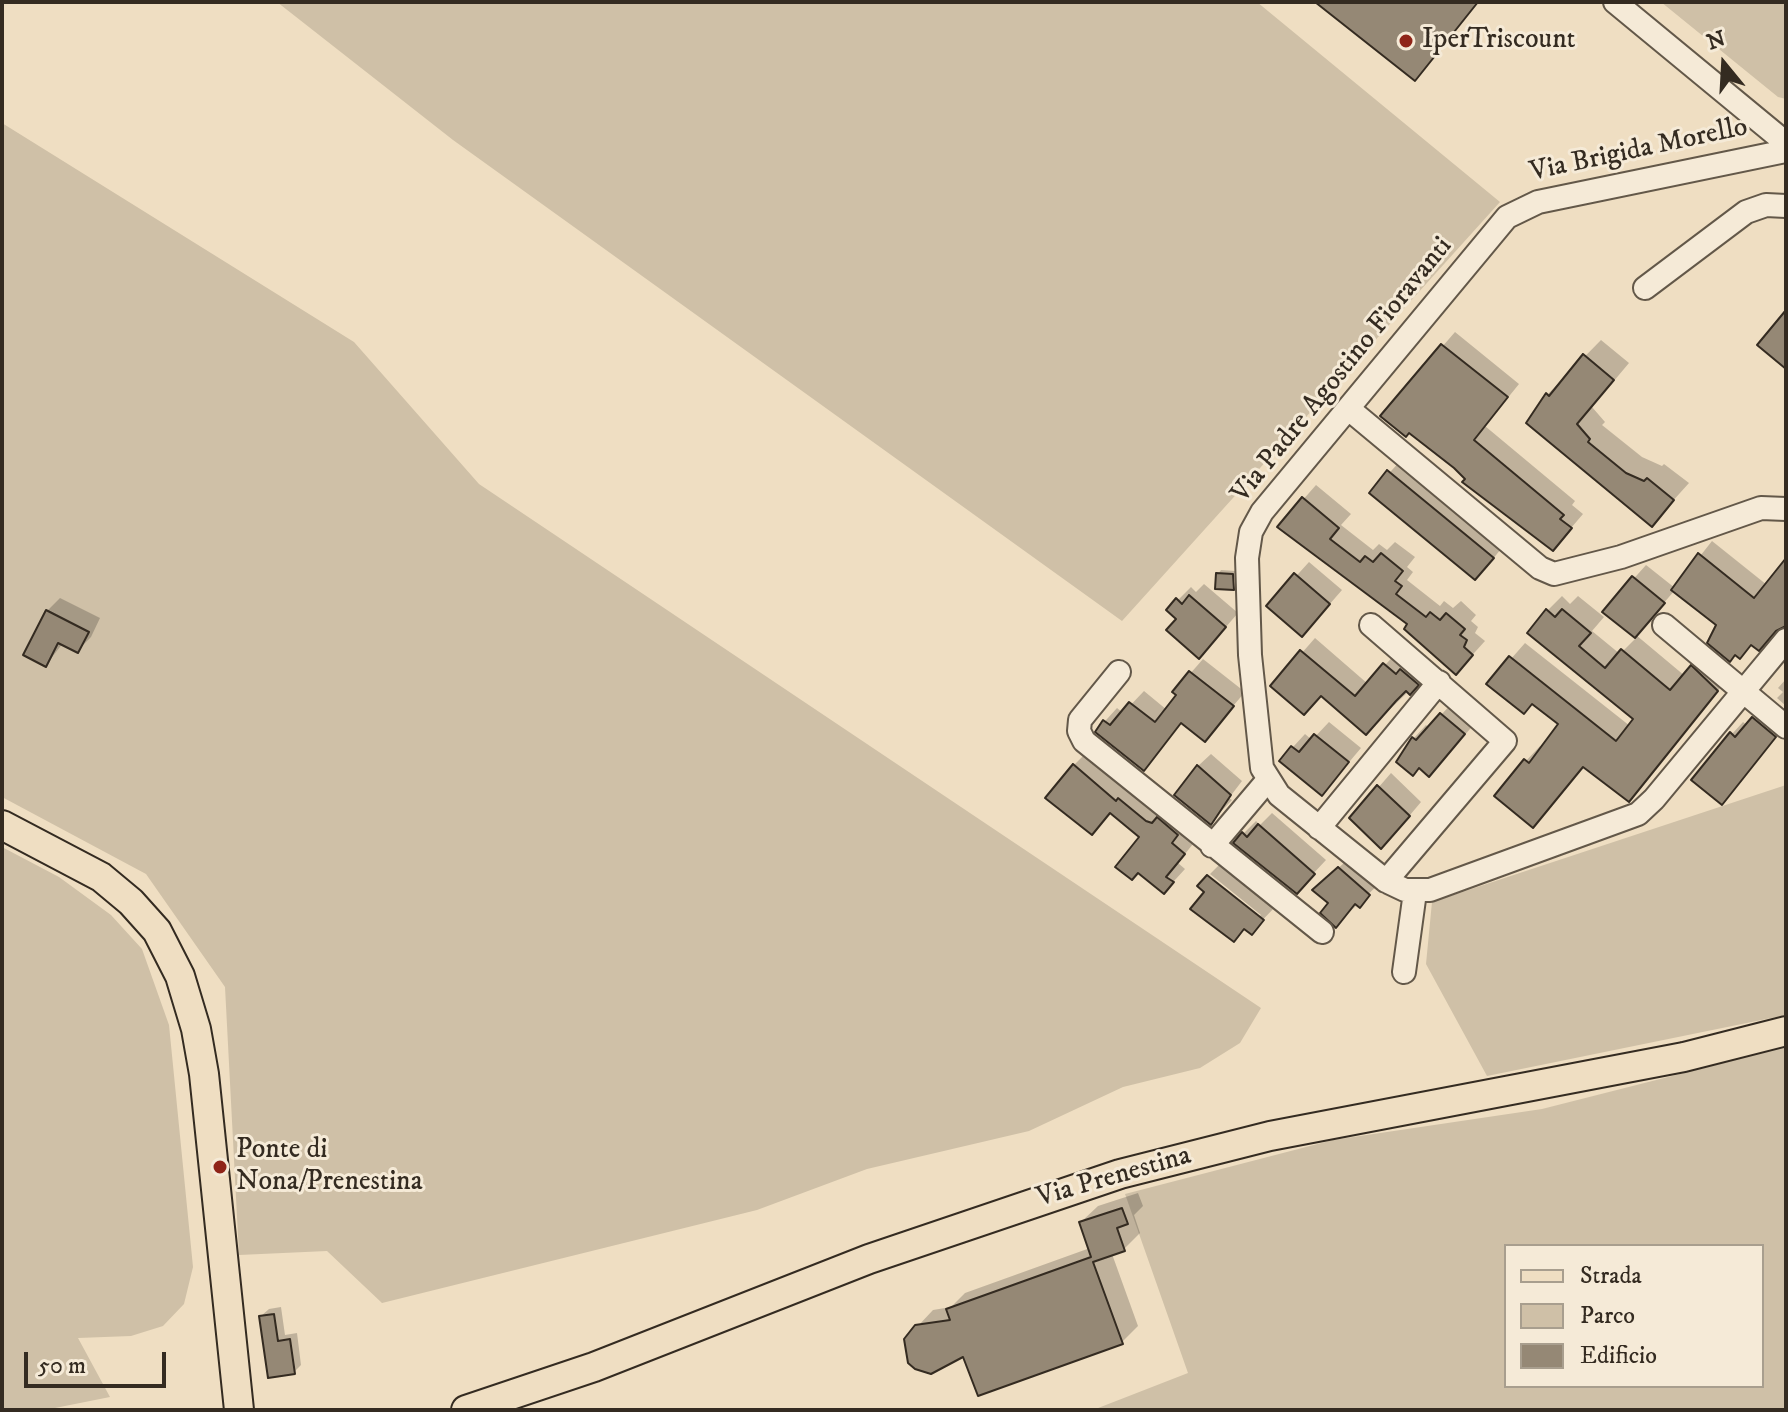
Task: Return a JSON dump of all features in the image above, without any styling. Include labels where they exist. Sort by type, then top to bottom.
[{"type":"main road","points":[[2,825],[101,877],[131,902],[157,931],[180,976],[196,1029],[204,1074],[239,1410]]},
{"type":"main road","name":"Via Prenestina","points":[[466,1410],[594,1367],[869,1259],[1120,1174],[1270,1136],[1684,1057],[1786,1031]]},
{"type":"street","points":[[1615,2],[1786,143]]},
{"type":"street","name":"Via Brigida Morello","points":[[1507,217],[1538,202],[1786,151]]},
{"type":"street","points":[[1645,288],[1746,212],[1766,205],[1786,206]]},
{"type":"street","name":"Via Padre Agostino Fioravanti","points":[[1267,781],[1260,760],[1250,655],[1249,540],[1262,512],[1350,410],[1507,217]]},
{"type":"street","points":[[1350,410],[1549,572],[1561,573],[1621,557],[1761,508],[1786,509]]},
{"type":"street","points":[[1371,625],[1505,741],[1386,881]]},
{"type":"street","points":[[1664,625],[1786,727]]},
{"type":"street","points":[[1212,846],[1267,781],[1319,828],[1386,881],[1415,892],[1430,890],[1551,848],[1638,814],[1786,640]]},
{"type":"street","points":[[1119,672],[1080,720],[1081,736],[1212,846],[1322,932]]},
{"type":"street","points":[[1319,828],[1439,682]]},
{"type":"street","points":[[1404,972],[1415,892]]},
{"type":"green space","points":[[277,2],[1257,2],[1500,202],[1122,621],[453,140]]},
{"type":"green space","points":[[1661,2],[1786,2],[1786,99],[1778,97]]},
{"type":"green space","points":[[2,123],[354,342],[479,484],[1261,1008],[1240,1043],[1200,1068],[1123,1087],[1029,1131],[867,1169],[757,1210],[382,1303],[327,1251],[239,1255],[225,987],[146,874],[2,797]]},
{"type":"green space","points":[[1786,785],[1786,1015],[1487,1076],[1426,964],[1432,902]]},
{"type":"green space","points":[[2,847],[59,877],[111,915],[142,949],[169,1025],[193,1267],[184,1304],[163,1326],[131,1336],[78,1338],[110,1397],[45,1410],[2,1410]]},
{"type":"green space","points":[[1786,1044],[1786,1410],[1093,1410],[1188,1373],[1125,1194],[1333,1140],[1542,1109]]},
{"type":"building","name":"IperTriscount","points":[[1315,2],[1478,2],[1415,81]]},
{"type":"building","points":[[1786,310],[1786,369],[1757,345]]},
{"type":"building","points":[[1441,344],[1508,397],[1474,440],[1564,515],[1560,519],[1572,528],[1553,551],[1462,482],[1465,479],[1454,468],[1409,433],[1406,437],[1380,416]]},
{"type":"building","points":[[1583,354],[1614,380],[1577,424],[1590,439],[1588,442],[1626,473],[1644,481],[1647,478],[1674,500],[1652,527],[1526,423],[1546,393],[1549,396]]},
{"type":"building","points":[[1387,470],[1494,558],[1475,580],[1369,493]]},
{"type":"building","points":[[1302,497],[1339,528],[1330,539],[1360,562],[1365,556],[1373,562],[1381,553],[1403,571],[1395,581],[1402,586],[1396,594],[1426,617],[1430,612],[1440,620],[1446,613],[1465,629],[1460,635],[1467,640],[1464,647],[1473,655],[1456,675],[1404,629],[1407,624],[1277,527]]},
{"type":"building","points":[[1698,553],[1754,598],[1786,558],[1786,626],[1776,631],[1759,651],[1751,645],[1740,659],[1735,655],[1730,662],[1707,643],[1716,625],[1671,590]]},
{"type":"building","points":[[1216,573],[1233,574],[1234,590],[1215,589]]},
{"type":"building","points":[[1294,573],[1330,604],[1302,637],[1266,606]]},
{"type":"building","points":[[1632,576],[1665,603],[1635,638],[1602,612]]},
{"type":"building","points":[[1189,595],[1226,627],[1199,659],[1166,630],[1176,619],[1166,610],[1176,598],[1182,604]]},
{"type":"building","points":[[1546,609],[1555,617],[1562,609],[1591,633],[1579,646],[1605,668],[1621,649],[1670,690],[1691,665],[1718,691],[1629,802],[1583,767],[1533,828],[1494,796],[1524,759],[1529,763],[1558,724],[1532,704],[1524,714],[1486,684],[1509,656],[1616,741],[1633,719],[1527,633]]},
{"type":"building","points":[[46,610],[89,632],[78,653],[58,643],[46,667],[23,655]]},
{"type":"building","points":[[1300,650],[1355,696],[1383,663],[1396,674],[1400,669],[1419,685],[1410,695],[1406,691],[1366,735],[1321,696],[1304,715],[1270,686]]},
{"type":"building","points":[[1189,671],[1234,706],[1205,742],[1181,723],[1144,771],[1095,732],[1103,720],[1110,725],[1129,702],[1155,722],[1176,695],[1172,692]]},
{"type":"building","points":[[1440,713],[1465,734],[1429,777],[1419,768],[1413,776],[1396,762],[1412,737],[1416,740]]},
{"type":"building","points":[[1752,717],[1776,737],[1722,805],[1691,780],[1730,732],[1735,737]]},
{"type":"building","points":[[1314,734],[1349,762],[1322,796],[1279,761],[1291,746],[1299,752]]},
{"type":"building","points":[[1073,764],[1116,801],[1118,798],[1146,821],[1152,823],[1157,817],[1178,835],[1172,843],[1185,854],[1166,877],[1174,882],[1164,894],[1138,873],[1132,880],[1115,867],[1139,837],[1110,813],[1092,835],[1045,798]]},
{"type":"building","points":[[1197,765],[1231,795],[1211,825],[1174,795]]},
{"type":"building","points":[[1377,785],[1410,816],[1381,849],[1349,818]]},
{"type":"building","points":[[1258,824],[1315,874],[1297,894],[1233,843],[1242,832],[1247,837]]},
{"type":"building","points":[[1338,867],[1370,895],[1360,908],[1355,904],[1336,928],[1320,913],[1328,903],[1312,890]]},
{"type":"building","points":[[1207,875],[1264,920],[1252,935],[1244,929],[1234,942],[1190,909],[1204,892],[1197,886]]},
{"type":"building","points":[[1122,1208],[1128,1224],[1117,1228],[1125,1251],[1093,1262],[1123,1344],[978,1396],[963,1357],[931,1374],[908,1363],[904,1339],[915,1325],[950,1320],[946,1309],[1091,1257],[1079,1222]]},
{"type":"building","points":[[274,1314],[278,1341],[290,1339],[295,1374],[268,1378],[259,1316]]},
{"type":"place","name":"IperTriscount","points":[[1406,41]]},
{"type":"place","name":"Ponte di Nona/Prenestina","points":[[220,1167]]}]
